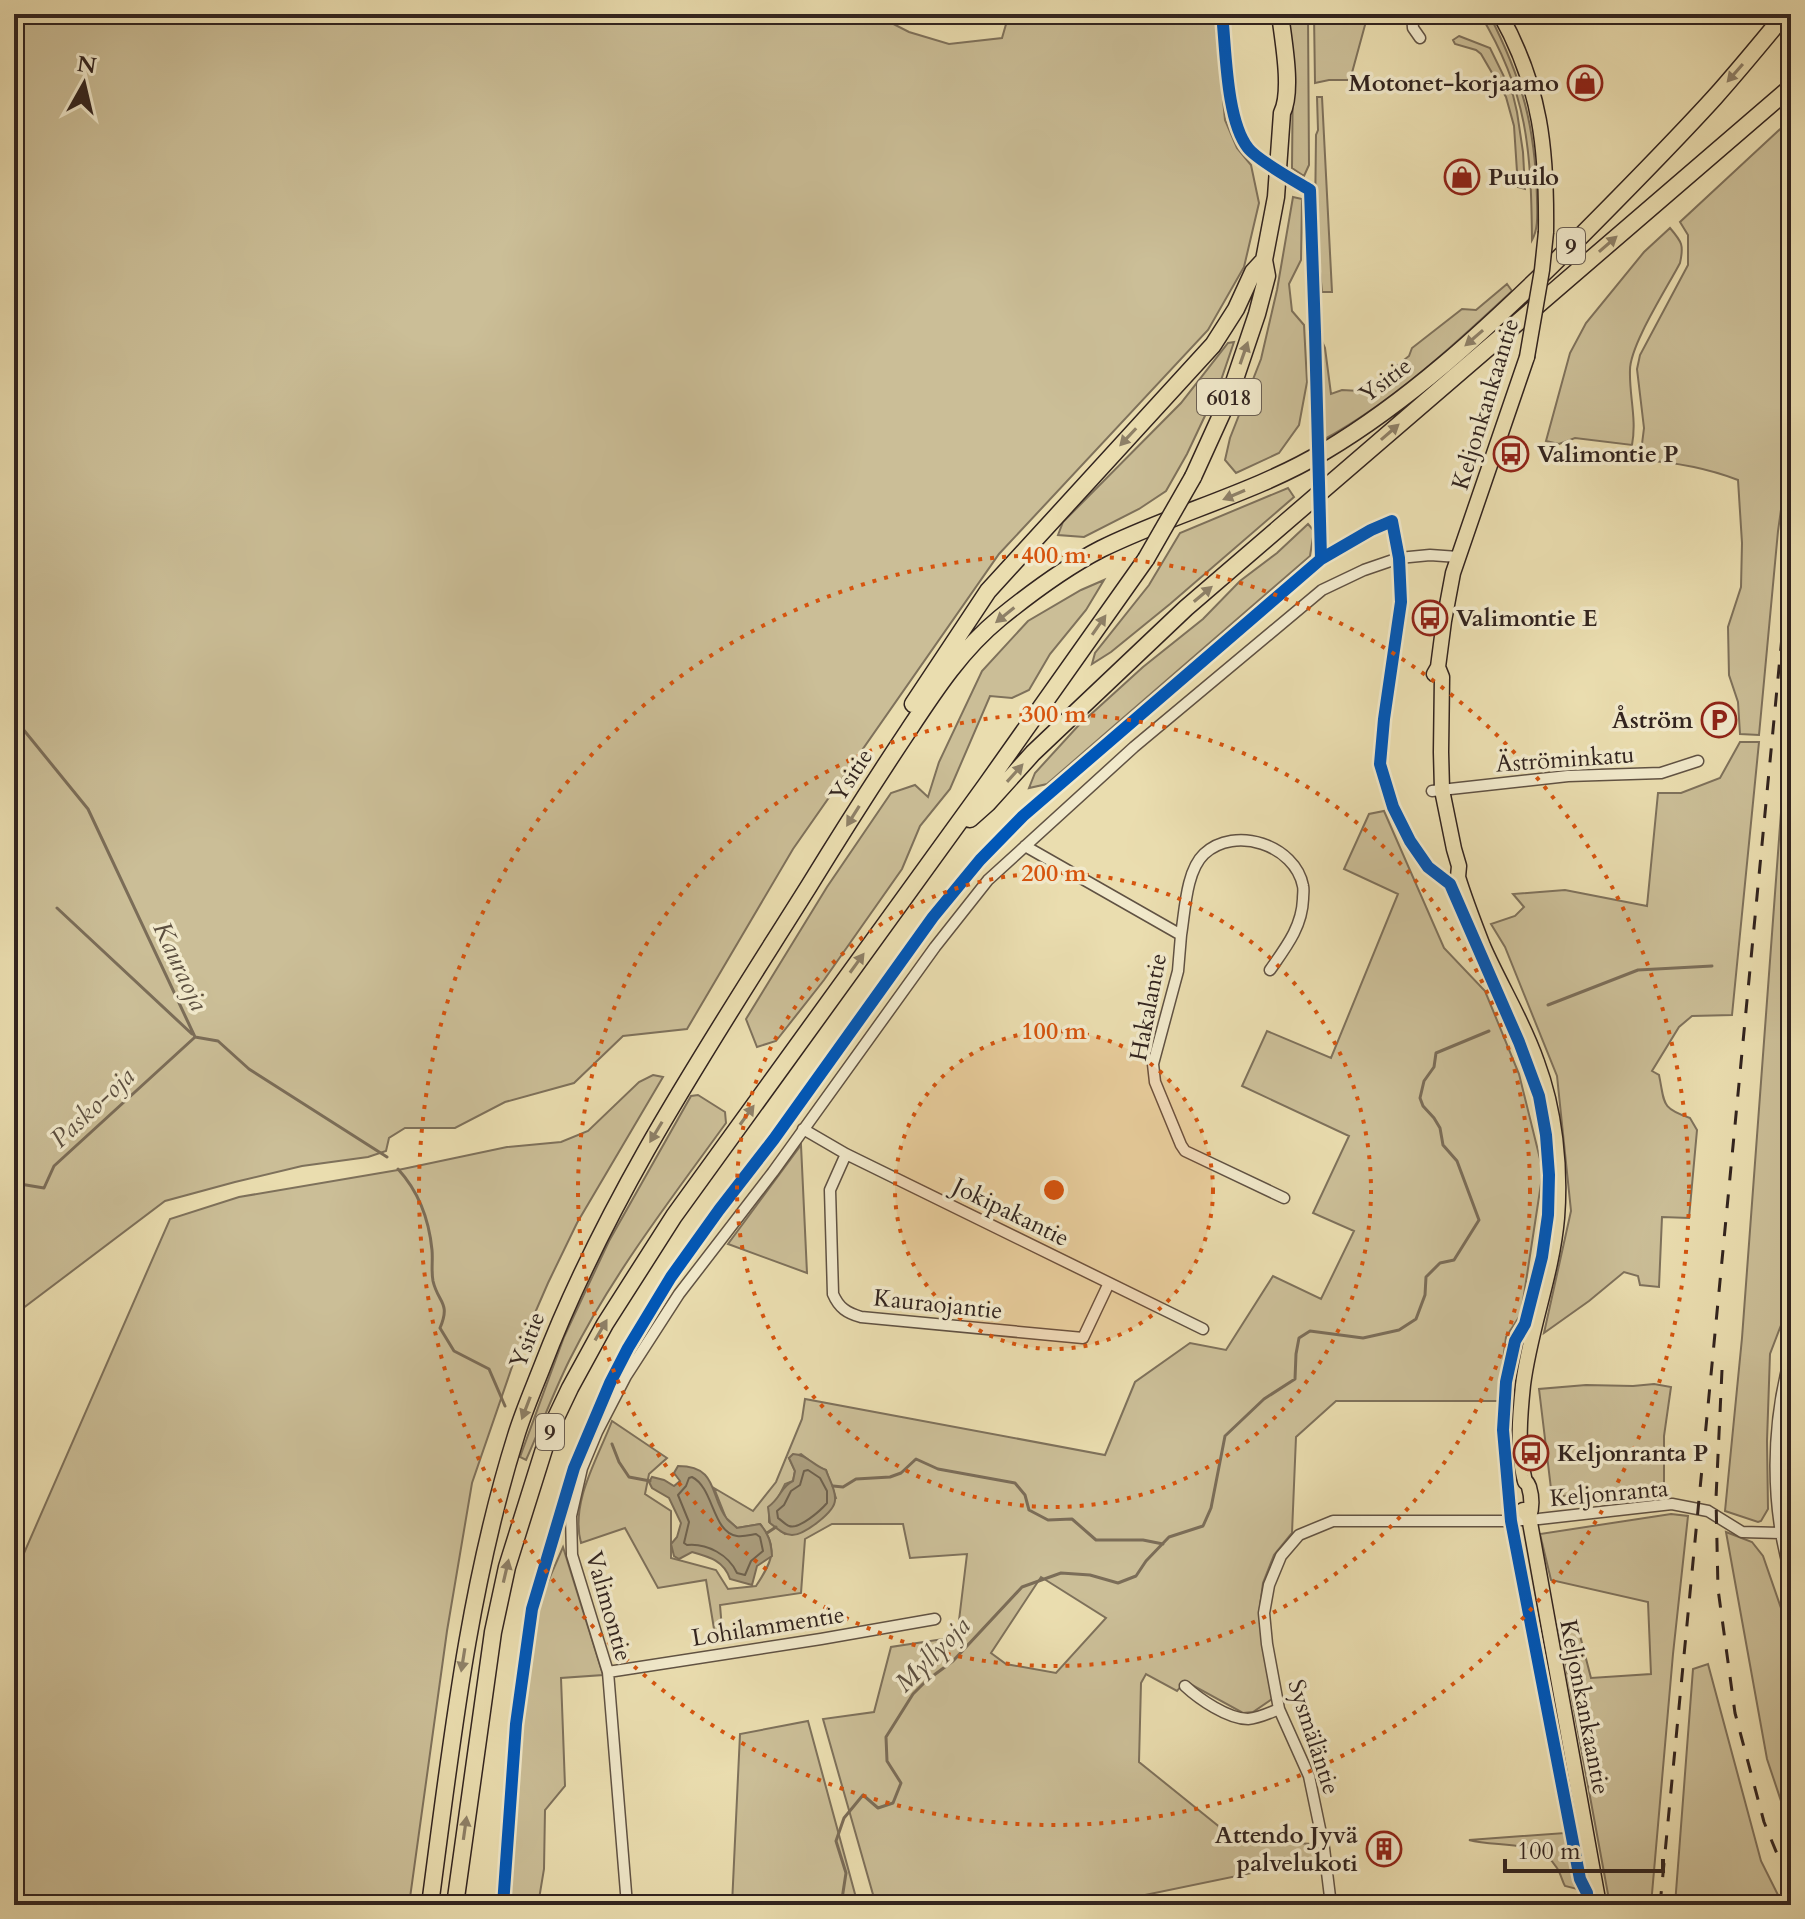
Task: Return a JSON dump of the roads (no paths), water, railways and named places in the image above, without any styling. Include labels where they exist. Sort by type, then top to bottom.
[{"type":"highway","name":"6018","points":[[1271,14],[1277,103],[1282,113]]},
{"type":"highway","name":"6018","points":[[939,848],[1146,559],[1193,477],[1228,400],[1267,276],[1264,260],[1276,197],[1282,113],[1286,104],[1280,14]]},
{"type":"highway","name":"Ysitie","points":[[430,1905],[464,1653],[493,1513],[518,1430],[562,1316],[645,1151],[895,750],[950,669],[992,625],[1039,587],[1096,552],[1305,463],[1402,400],[1496,319],[1595,223],[1703,109],[1785,14]]},
{"type":"highway","name":"9","points":[[455,1905],[493,1632],[507,1567],[550,1430],[605,1324],[674,1216],[939,848],[988,803],[1033,753],[1186,608],[1791,87]]},
{"type":"highway","name":"6018","points":[[895,750],[909,711],[988,591],[1213,345],[1236,309],[1253,272],[1264,260]]},
{"type":"main road","name":"Keljonkankaantie","points":[[1500,14],[1529,78],[1541,126],[1545,155],[1546,232],[1527,357],[1453,573],[1431,697],[1437,790],[1450,869],[1458,877],[1483,946],[1537,1062],[1554,1136],[1558,1177],[1557,1219],[1530,1343],[1523,1387],[1520,1440],[1524,1479],[1532,1507],[1529,1519],[1599,1905]]},
{"type":"street","points":[[1412,14],[1413,28],[1420,38]]},
{"type":"street","name":"Valimontie","points":[[627,1905],[608,1672],[572,1555],[571,1516],[582,1468],[616,1393],[664,1315],[773,1172],[935,947],[988,880],[1134,747],[1322,590],[1399,558],[1430,555],[1458,557]]},
{"type":"street","name":"Äströminkatu","points":[[1437,790],[1568,776],[1661,773],[1698,761]]},
{"type":"street","points":[[1181,935],[1191,874],[1204,854],[1224,842],[1248,840],[1266,844],[1285,856],[1303,886],[1303,912],[1294,936],[1270,970]]},
{"type":"street","name":"Hakalantie","points":[[1025,846],[1181,935],[1178,971],[1153,1064],[1155,1082],[1185,1151],[1284,1198]]},
{"type":"street","name":"Jokipakantie","points":[[803,1129],[846,1154],[1203,1329]]},
{"type":"street","name":"Kauraojantie","points":[[846,1154],[830,1190],[833,1294],[838,1305],[849,1313],[861,1317],[1083,1338],[1109,1283]]},
{"type":"street","points":[[1791,1354],[1781,1397],[1777,1443],[1781,1533],[1791,1576]]},
{"type":"street","name":"Keljonranta","points":[[1529,1519],[1672,1504],[1708,1511],[1742,1532],[1781,1533]]},
{"type":"street","name":"Sysmäläntie","points":[[1331,1905],[1324,1848],[1309,1776],[1279,1709],[1267,1644],[1264,1613],[1269,1585],[1281,1556],[1299,1535],[1333,1521],[1529,1519]]},
{"type":"street","name":"Lohilammentie","points":[[608,1672],[935,1619]]},
{"type":"street","points":[[1185,1686],[1195,1696],[1231,1715],[1246,1719],[1279,1709]]},
{"type":"water","points":[[793,1454],[826,1470],[835,1500],[830,1511],[818,1522],[792,1535],[783,1533],[770,1523],[768,1507],[793,1481],[795,1471],[789,1458]]},
{"type":"water","points":[[678,1466],[691,1467],[707,1477],[721,1510],[737,1528],[760,1524],[766,1531],[772,1556],[757,1566],[752,1585],[730,1579],[720,1564],[705,1556],[692,1552],[679,1559],[674,1556],[671,1544],[677,1537],[681,1523],[669,1498],[652,1488],[649,1482],[652,1477],[674,1486],[680,1481],[674,1473]]},
{"type":"waterway","name":"Kauraoja","points":[[14,718],[88,809],[195,1037]]},
{"type":"waterway","points":[[57,908],[192,1034]]},
{"type":"waterway","points":[[1548,1005],[1638,970],[1712,966]]},
{"type":"waterway","name":"Myllyoja","points":[[846,1905],[842,1899],[846,1873],[836,1841],[844,1818],[863,1795],[878,1808],[893,1803],[901,1783],[887,1761],[886,1737],[913,1694],[953,1661],[1022,1587],[1061,1573],[1090,1575],[1118,1583],[1136,1576],[1169,1537],[1203,1526],[1211,1508],[1225,1436],[1264,1399],[1295,1379],[1299,1338],[1310,1331],[1363,1338],[1399,1330],[1416,1319],[1425,1295],[1426,1277],[1440,1263],[1454,1260],[1479,1220],[1457,1161],[1443,1145],[1440,1128],[1423,1106],[1420,1098],[1424,1081],[1434,1067],[1436,1053],[1489,1031]]},
{"type":"waterway","name":"Kauraoja","points":[[195,1037],[218,1041],[249,1069],[387,1157]]},
{"type":"waterway","name":"Pasko-oja","points":[[14,1183],[44,1188],[54,1166],[194,1038]]},
{"type":"waterway","name":"Kauraoja","points":[[398,1169],[422,1206],[428,1228],[433,1281],[444,1308],[440,1328],[454,1351],[489,1369],[505,1406]]},
{"type":"waterway","name":"Kauraoja","points":[[612,1444],[629,1477],[650,1481]]},
{"type":"waterway","name":"Kauraoja","points":[[833,1486],[843,1487],[856,1479],[890,1477],[901,1473],[916,1459],[938,1469],[1015,1483],[1025,1495],[1029,1510],[1048,1520],[1072,1519],[1096,1540],[1143,1540],[1163,1544]]},
{"type":"waterway","name":"Kauraoja","points":[[767,1533],[776,1527]]},
{"type":"railway","points":[[1660,1905],[1791,543]]},
{"type":"railway","points":[[1722,1370],[1716,1498],[1718,1589],[1735,1713],[1764,1822],[1791,1888]]},
{"type":"place","name":"Motonet-korjaamo","points":[[1585,83]]},
{"type":"place","name":"Puuilo","points":[[1462,177]]},
{"type":"place","name":"Valimontie P","points":[[1511,454]]},
{"type":"place","name":"Valimontie E","points":[[1430,618]]},
{"type":"place","name":"Åström","points":[[1719,720]]},
{"type":"place","name":"Keljonranta P","points":[[1531,1453]]},
{"type":"place","name":"Attendo Jyvä palvelukoti","points":[[1384,1849]]}]
